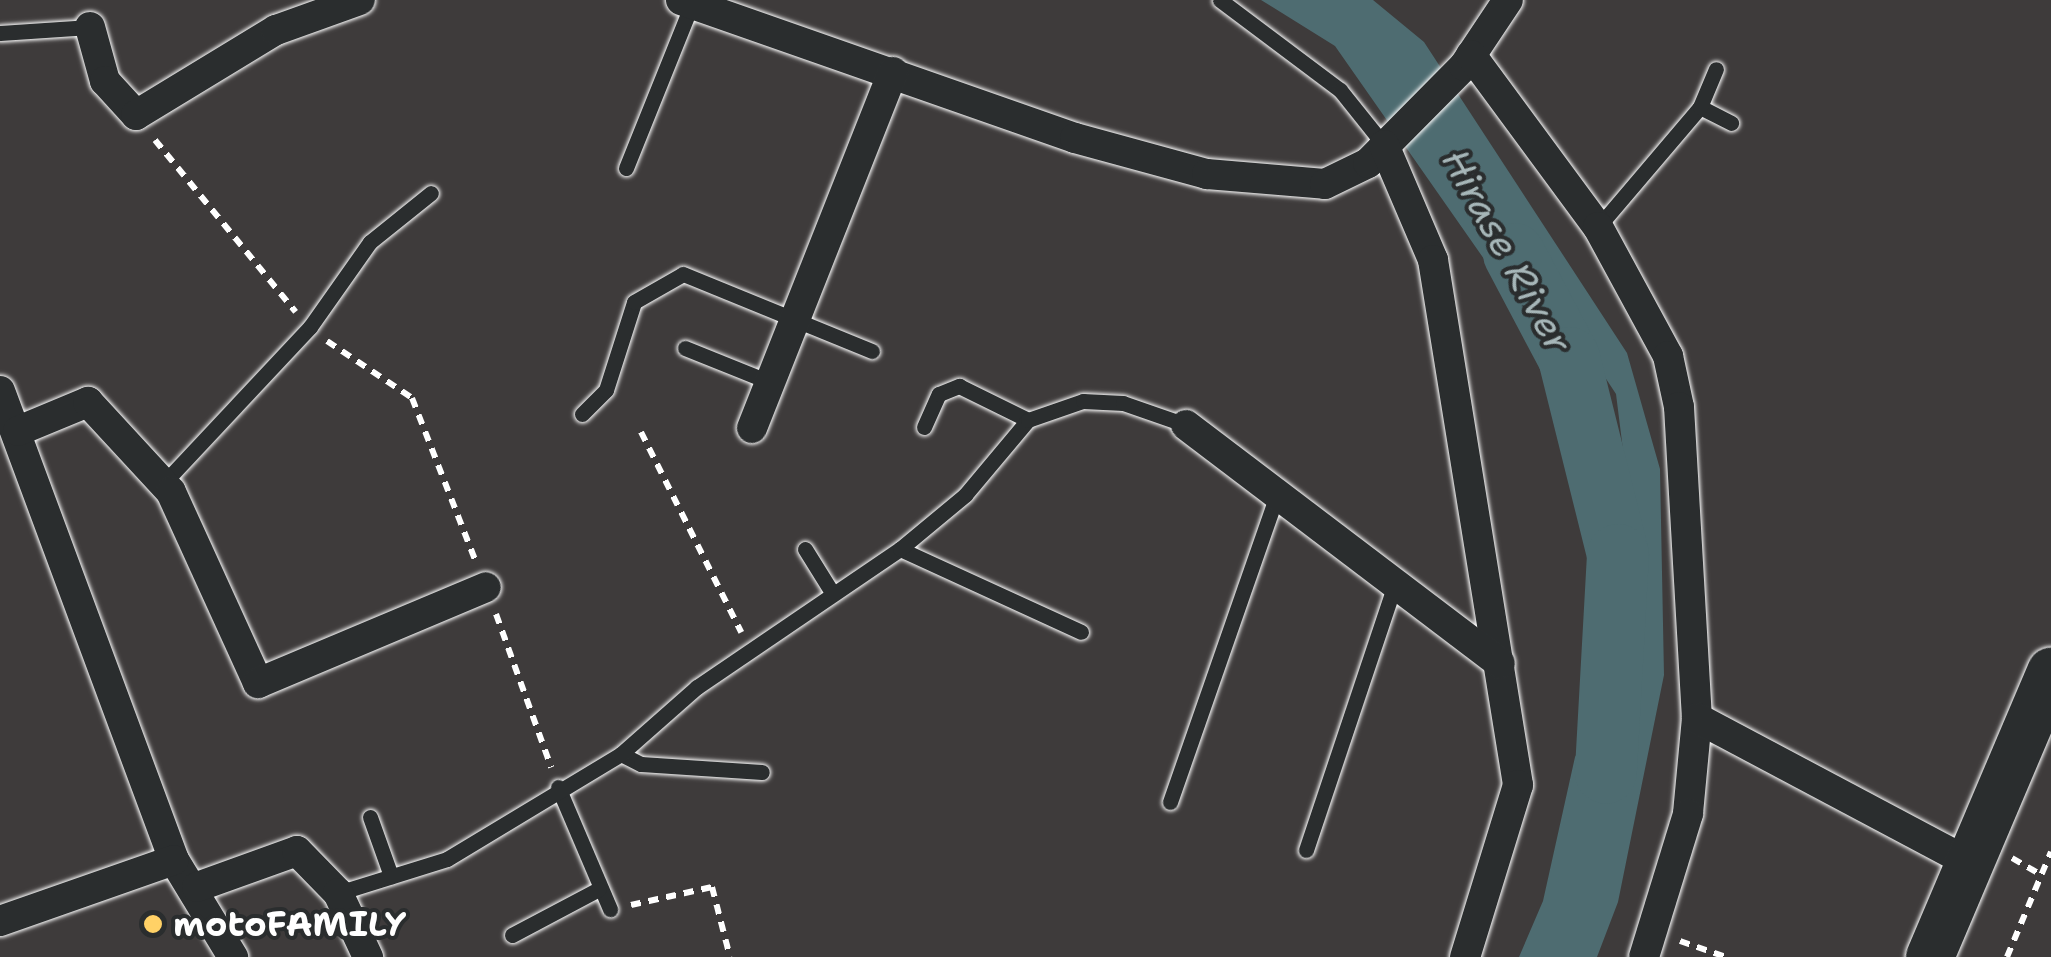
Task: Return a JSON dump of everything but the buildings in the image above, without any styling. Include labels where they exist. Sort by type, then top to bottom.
[{"type":"main road","points":[[1930,957],[2051,672]]},
{"type":"street","points":[[90,27],[105,81],[136,115],[276,30],[360,0]]},
{"type":"street","points":[[686,2],[1207,174],[1325,184],[1388,139],[1468,60],[1508,0]]},
{"type":"street","points":[[1468,60],[1598,227],[1668,356],[1679,408],[1696,718],[1688,814],[1649,945]]},
{"type":"street","points":[[752,428],[800,319],[894,72]]},
{"type":"street","points":[[1388,139],[1433,260],[1518,785],[1465,957]]},
{"type":"street","points":[[0,390],[174,860],[197,888],[234,957]]},
{"type":"street","points":[[18,431],[88,402],[162,486],[258,684],[486,587]]},
{"type":"street","points":[[1186,424],[1279,488],[1500,663]]},
{"type":"street","points":[[1696,718],[1970,863]]},
{"type":"street","points":[[197,888],[296,851],[338,893],[368,957]]},
{"type":"street","points":[[0,921],[174,860]]},
{"type":"lane","points":[[1220,0],[1340,90],[1388,139]]},
{"type":"lane","points":[[626,168],[686,2]]},
{"type":"lane","points":[[0,32],[90,27]]},
{"type":"lane","points":[[1598,227],[1700,107],[1716,69]]},
{"type":"lane","points":[[1700,107],[1731,124]]},
{"type":"lane","points":[[162,486],[310,327],[370,242],[431,193]]},
{"type":"lane","points":[[582,414],[606,390],[634,302],[683,274],[800,319],[872,352]]},
{"type":"lane","points":[[685,348],[772,383]]},
{"type":"lane","points":[[924,427],[939,394],[959,386],[1028,420]]},
{"type":"lane","points":[[338,893],[447,859],[558,787],[621,754],[750,650],[900,549],[964,495],[1028,420],[1083,401],[1124,403],[1186,424]]},
{"type":"lane","points":[[1170,802],[1279,488]]},
{"type":"lane","points":[[805,549],[833,594]]},
{"type":"lane","points":[[900,549],[1081,632]]},
{"type":"lane","points":[[1306,850],[1396,581]]},
{"type":"lane","points":[[621,754],[641,764],[762,772]]},
{"type":"lane","points":[[558,787],[610,909]]},
{"type":"lane","points":[[370,818],[391,876]]},
{"type":"lane","points":[[512,935],[599,888]]},
{"type":"path","points":[[136,115],[310,327],[412,398],[558,787]]},
{"type":"path","points":[[640,432],[750,650]]},
{"type":"path","points":[[2007,957],[2051,852]]},
{"type":"path","points":[[610,909],[712,888],[730,957]]},
{"type":"path","points":[[1649,945],[1726,957]]},
{"type":"water","points":[[1261,0],[1373,0],[1424,42],[1627,353],[1660,469],[1664,675],[1618,902],[1597,957],[1519,957],[1543,901],[1575,757],[1627,662],[1629,498],[1616,394],[1585,347],[1519,309],[1335,46]]},
{"type":"waterway","name":"Hirase River","points":[[1514,254],[1569,358],[1618,555],[1606,773]]},
{"type":"place","name":"motoFAMILY","points":[[153,924]]}]
